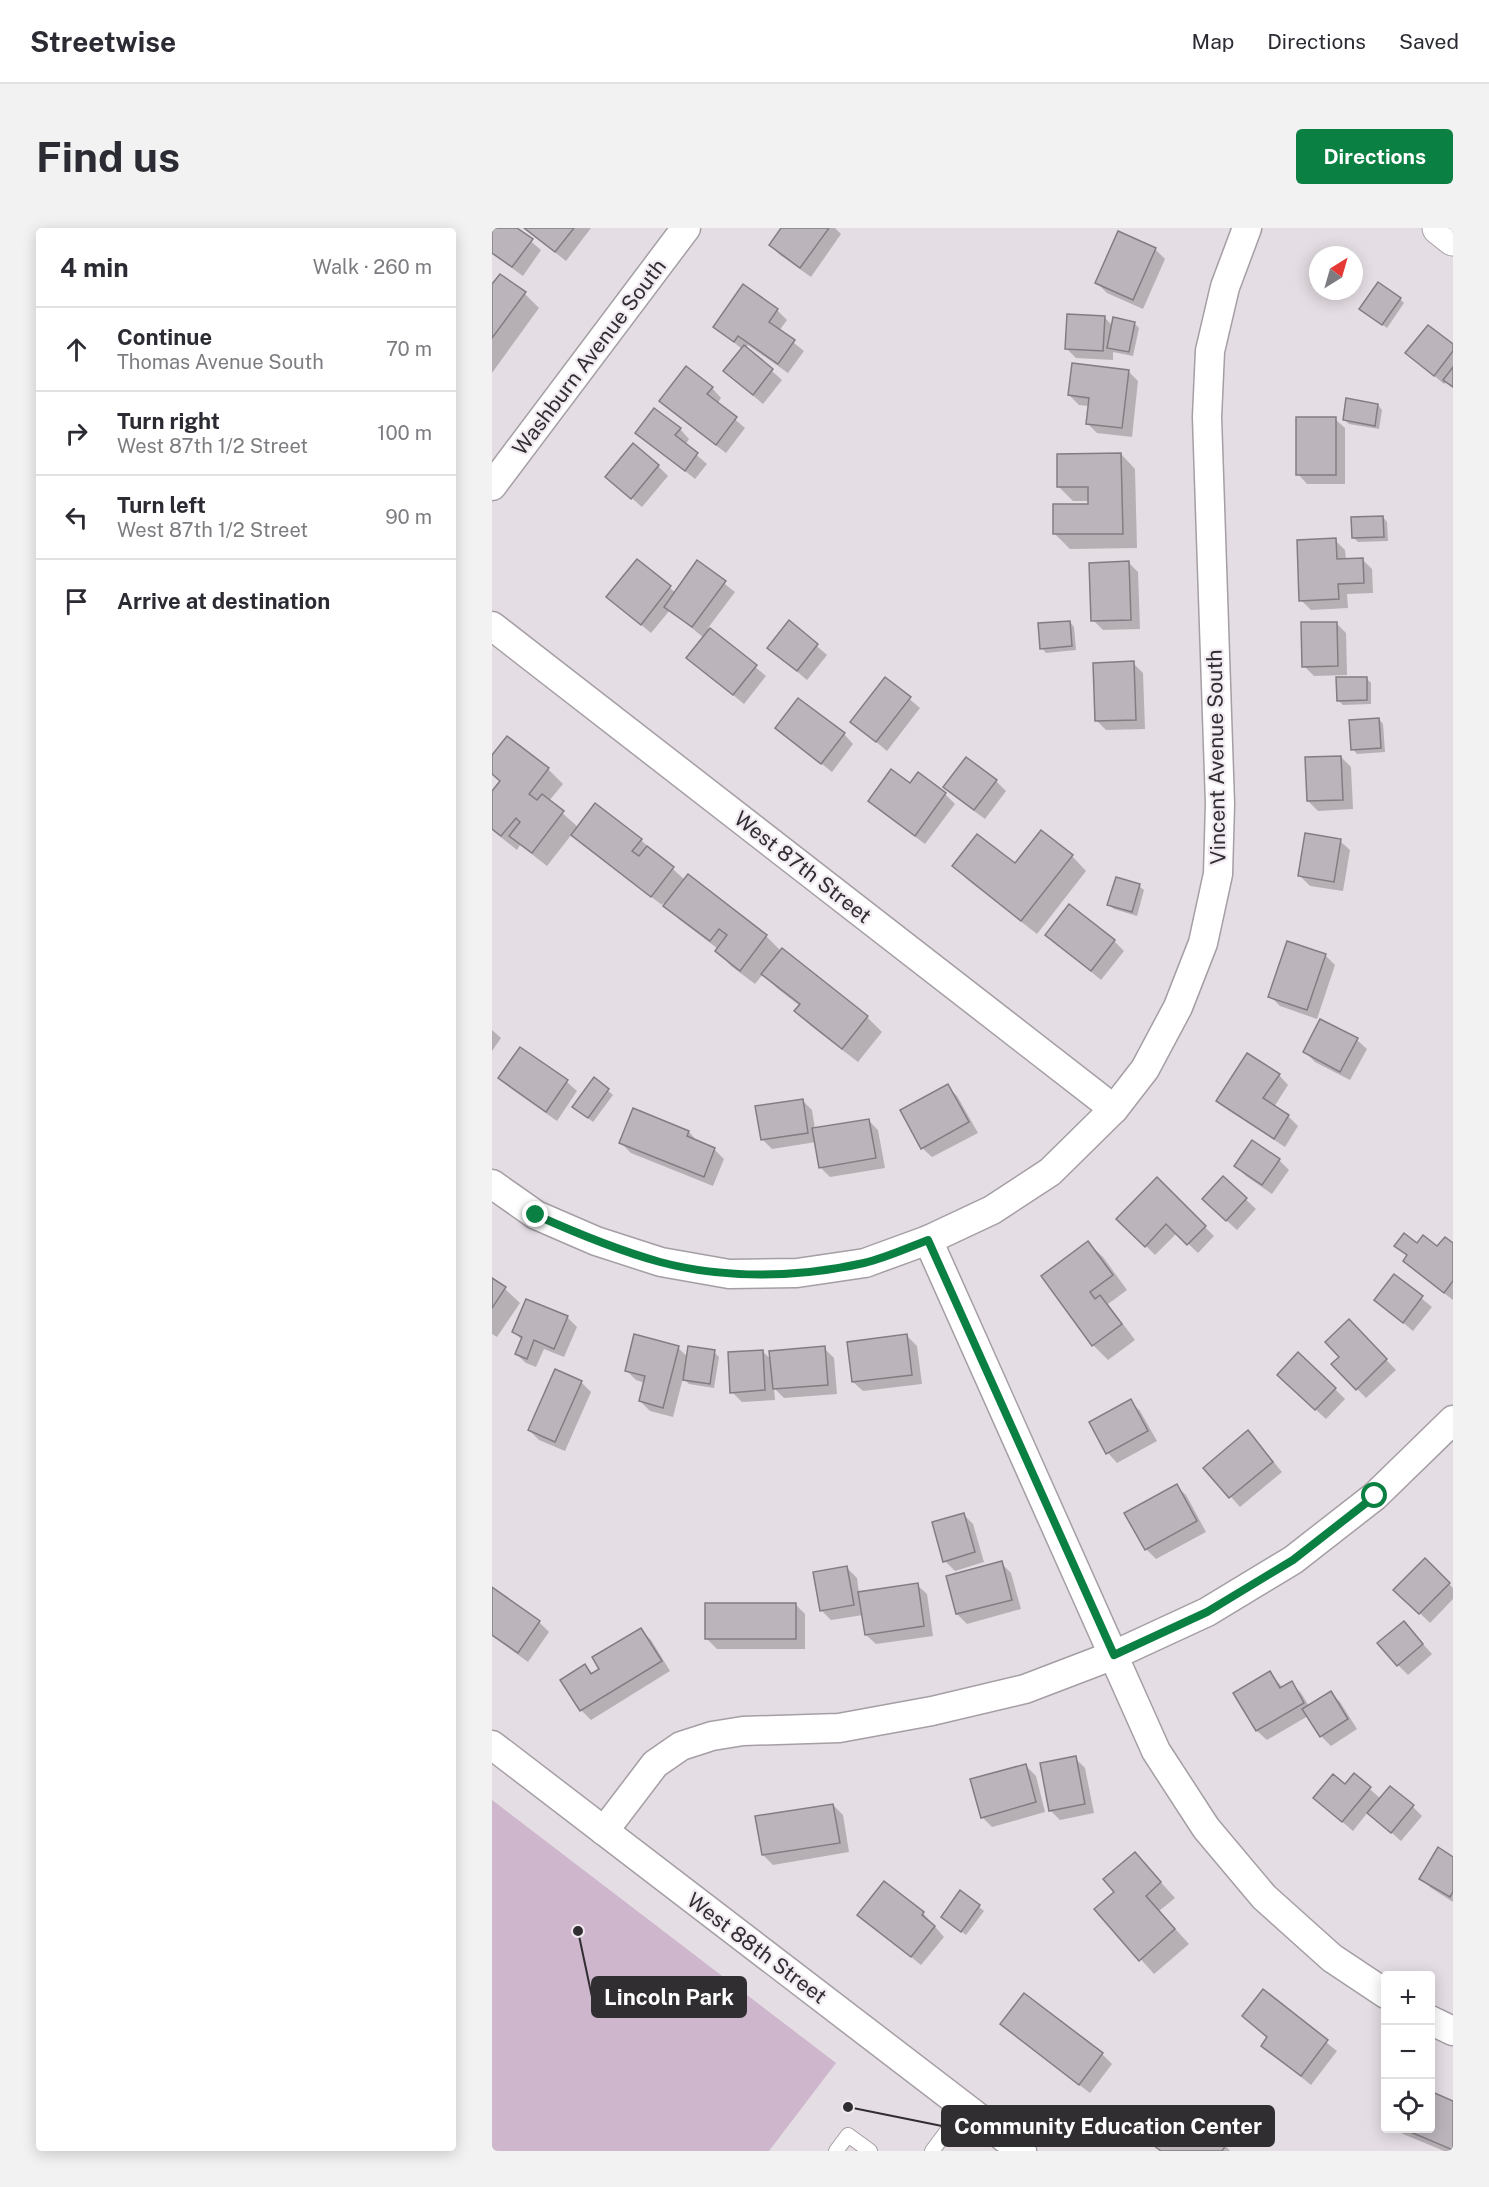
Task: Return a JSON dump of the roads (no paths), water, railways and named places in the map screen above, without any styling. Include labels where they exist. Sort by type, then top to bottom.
[{"type":"street","name":"Washburn Avenue South","points":[[492,486],[686,228]]},
{"type":"street","name":"Vincent Avenue South","points":[[492,1184],[536,1215],[596,1241],[661,1262],[729,1274],[797,1273],[865,1263],[928,1240],[992,1210],[1050,1172],[1114,1109],[1145,1069],[1178,1007],[1203,943],[1218,874],[1220,804],[1207,417],[1210,351],[1225,287],[1247,228]]},
{"type":"street","points":[[1439,228],[1453,239]]},
{"type":"street","name":"West 87th Street","points":[[492,626],[1114,1109]]},
{"type":"street","points":[[928,1240],[1156,1750],[1206,1828],[1264,1897],[1332,1958],[1381,1991]]},
{"type":"street","points":[[604,1831],[655,1764],[681,1746],[712,1736],[743,1731],[839,1728],[932,1711],[1025,1689],[1114,1655],[1207,1612],[1293,1560],[1375,1496],[1453,1420]]},
{"type":"street","name":"West 88th Street","points":[[492,1745],[1022,2151]]},
{"type":"street","points":[[1435,2022],[1453,2031]]},
{"type":"lane","points":[[932,2151],[965,2108]]},
{"type":"lane","points":[[836,2151],[848,2135],[870,2151]]},
{"type":"place","name":"Lincoln Park","points":[[578,1931]]},
{"type":"place","name":"Community Education Center","points":[[848,2107]]}]
